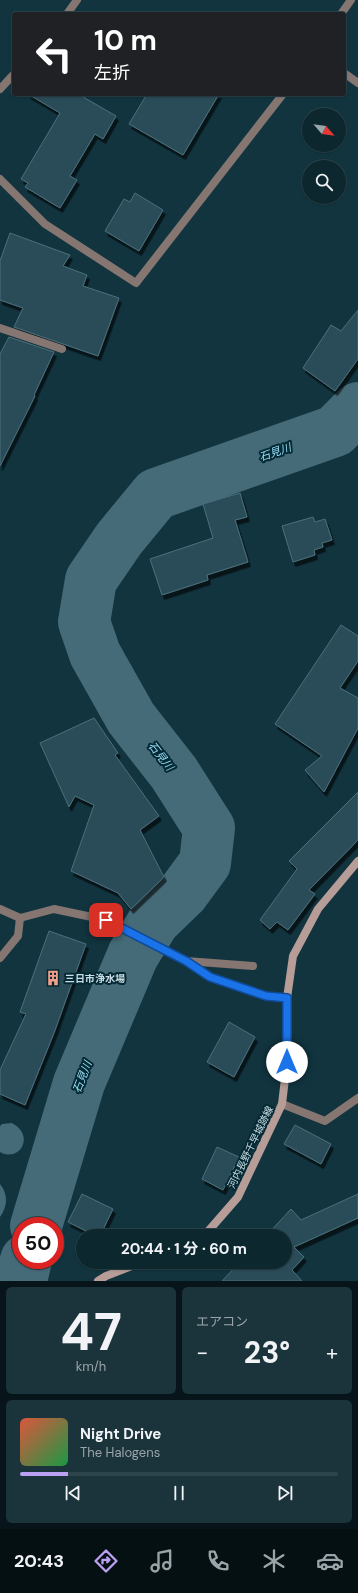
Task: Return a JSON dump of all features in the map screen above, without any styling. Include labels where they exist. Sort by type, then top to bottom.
[{"type":"main road","name":"河内長野千早城跡線","points":[[210,1229],[238,1197],[282,1104],[287,1062],[287,998],[292,956],[318,909],[358,860]]},
{"type":"main road","points":[[98,1281],[124,1269]]},
{"type":"street","points":[[68,12],[77,0]]},
{"type":"street","points":[[343,12],[351,0]]},
{"type":"street","points":[[346,74],[358,83]]},
{"type":"street","points":[[0,89],[12,76]]},
{"type":"street","points":[[0,179],[45,224],[136,283],[281,96]]},
{"type":"street","points":[[0,328],[62,349]]},
{"type":"street","points":[[0,909],[20,918],[54,909],[106,920],[184,960],[210,977],[266,996],[287,998]]},
{"type":"street","points":[[0,958],[18,936],[20,918]]},
{"type":"street","points":[[184,960],[252,966]]},
{"type":"street","points":[[282,1104],[326,1121],[358,1098]]},
{"type":"water","points":[[12,1123],[19,1128],[23,1135],[24,1141],[18,1151],[13,1154],[7,1154],[0,1152],[0,1126],[2,1124]]},
{"type":"water","points":[[0,1184],[6,1196],[6,1204],[0,1217]]},
{"type":"building","points":[[31,96],[81,96],[116,116],[103,139],[95,134],[70,176],[77,180],[60,208],[25,187],[28,183],[21,179],[60,113]]},
{"type":"building","points":[[146,96],[218,96],[183,155],[129,124]]},
{"type":"building","points":[[135,193],[163,210],[139,251],[105,231],[124,199],[130,202]]},
{"type":"building","points":[[10,233],[70,255],[63,266],[87,275],[83,286],[119,298],[98,356],[14,327],[23,308],[0,300],[0,261]]},
{"type":"building","points":[[358,310],[358,359],[335,391],[303,368],[331,325],[341,331]]},
{"type":"building","points":[[9,337],[54,352],[34,395],[35,396],[0,466],[0,354]]},
{"type":"building","points":[[240,493],[247,517],[235,520],[248,562],[207,575],[208,580],[162,595],[150,559],[213,538],[203,504]]},
{"type":"building","points":[[313,517],[315,522],[325,519],[332,540],[322,543],[323,547],[314,550],[315,555],[293,562],[282,526]]},
{"type":"building","points":[[341,625],[358,636],[358,661],[340,688],[358,698],[358,728],[324,792],[305,770],[322,756],[275,724]]},
{"type":"building","points":[[94,718],[118,753],[115,755],[159,816],[140,830],[164,877],[131,909],[118,893],[71,871],[94,805],[75,796],[69,807],[40,743]]},
{"type":"building","points":[[358,792],[358,840],[309,890],[315,894],[288,930],[277,922],[270,929],[260,920],[297,869],[289,861]]},
{"type":"building","points":[[49,931],[86,944],[54,1033],[25,1105],[0,1094],[0,1070],[26,1014],[20,1012]]},
{"type":"building","points":[[229,1022],[255,1037],[234,1077],[207,1062]]},
{"type":"building","points":[[295,1125],[331,1144],[321,1164],[284,1144]]},
{"type":"building","points":[[217,1147],[239,1157],[223,1190],[202,1179]]},
{"type":"building","points":[[82,1194],[113,1209],[103,1229],[82,1229],[68,1222]]},
{"type":"building","points":[[358,1194],[358,1218],[294,1247],[304,1257],[292,1270],[302,1281],[222,1281],[233,1269],[292,1269],[292,1229],[272,1229],[291,1209],[301,1220]]},
{"type":"waterway","name":"石見川","points":[[39,1217],[79,1083],[133,955],[154,921],[183,893],[205,863],[209,828],[174,773],[131,718],[95,654],[84,622],[91,580],[119,539],[156,494],[335,431],[358,408]]},
{"type":"waterway","name":"石見川","points":[[21,1281],[24,1269]]},
{"type":"place","name":"三日市浄水場","points":[[53,978]]},
{"type":"route","points":[[106,920],[186,961],[210,977],[266,996],[287,998],[287,1062]]}]
